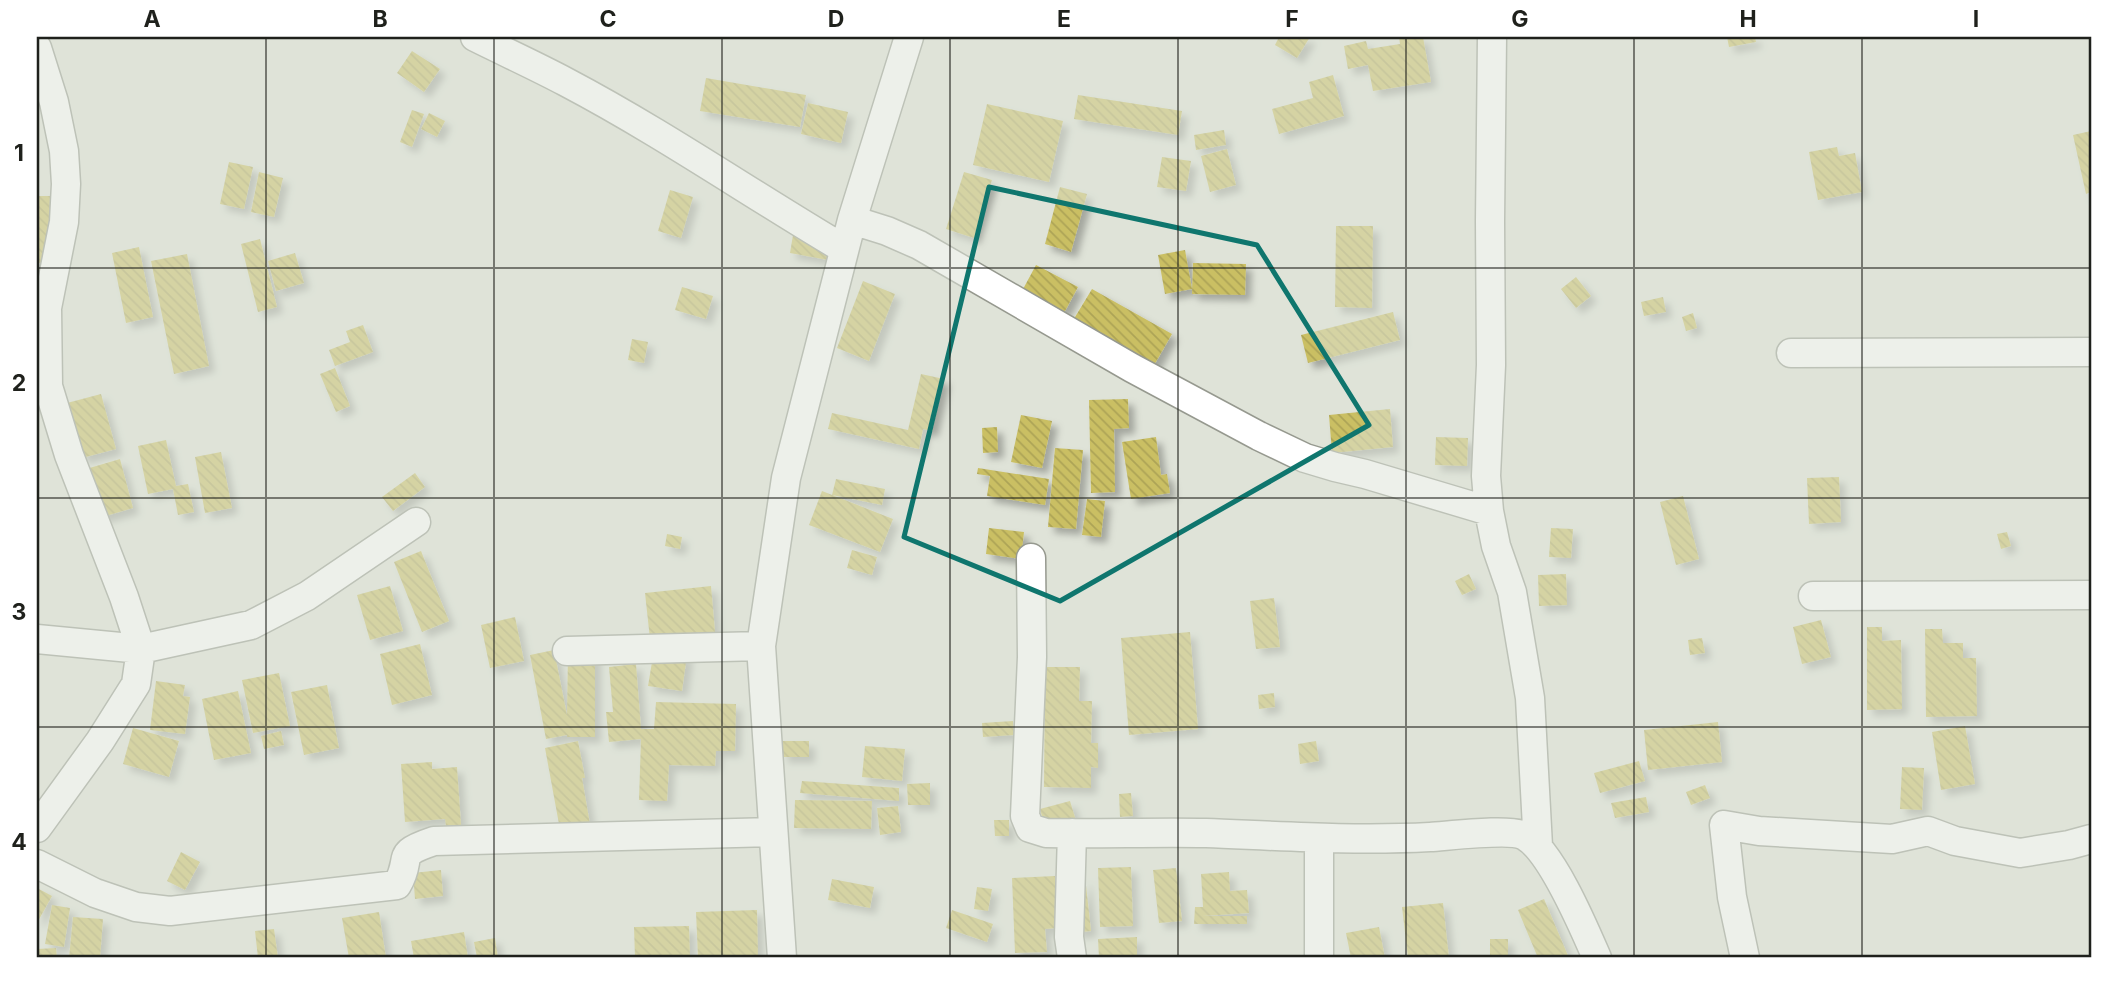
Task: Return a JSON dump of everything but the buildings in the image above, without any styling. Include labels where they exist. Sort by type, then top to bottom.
[{"type":"street","points":[[475,37],[567,82],[844,249]]},
{"type":"street","points":[[782,958],[761,646],[786,478],[852,220],[909,37]]},
{"type":"street","points":[[1492,37],[1491,365],[1486,475],[1489,511],[1496,546],[1512,592],[1530,698],[1538,846]]},
{"type":"street","points":[[37,828],[100,741],[135,684],[141,649],[124,597],[69,455],[48,424],[47,308],[64,222],[66,184],[64,151],[46,102],[39,62]]},
{"type":"street","points":[[852,220],[919,245],[1132,368],[1305,458],[1489,511]]},
{"type":"street","points":[[1791,354],[2091,352]]},
{"type":"street","points":[[37,639],[141,649],[251,625],[307,596],[416,522]]},
{"type":"street","points":[[1031,558],[1032,657],[1025,816],[1030,828],[1072,833],[1205,833],[1319,839],[1522,834],[1538,846],[1576,910],[1597,958]]},
{"type":"street","points":[[1813,596],[2091,595]]},
{"type":"street","points":[[566,651],[761,646]]},
{"type":"street","points":[[1745,958],[1732,897],[1724,825],[1759,831],[1892,839],[1928,831],[1955,841],[2020,853],[2091,839]]},
{"type":"street","points":[[37,863],[95,893],[136,907],[170,911],[397,885],[406,853],[434,841],[773,832]]},
{"type":"street","points":[[1072,833],[1069,937],[1072,958]]},
{"type":"street","points":[[1319,839],[1319,958]]},
{"type":"highlighted area","points":[[989,187],[1257,245],[1369,425],[1060,601],[904,537]]}]
